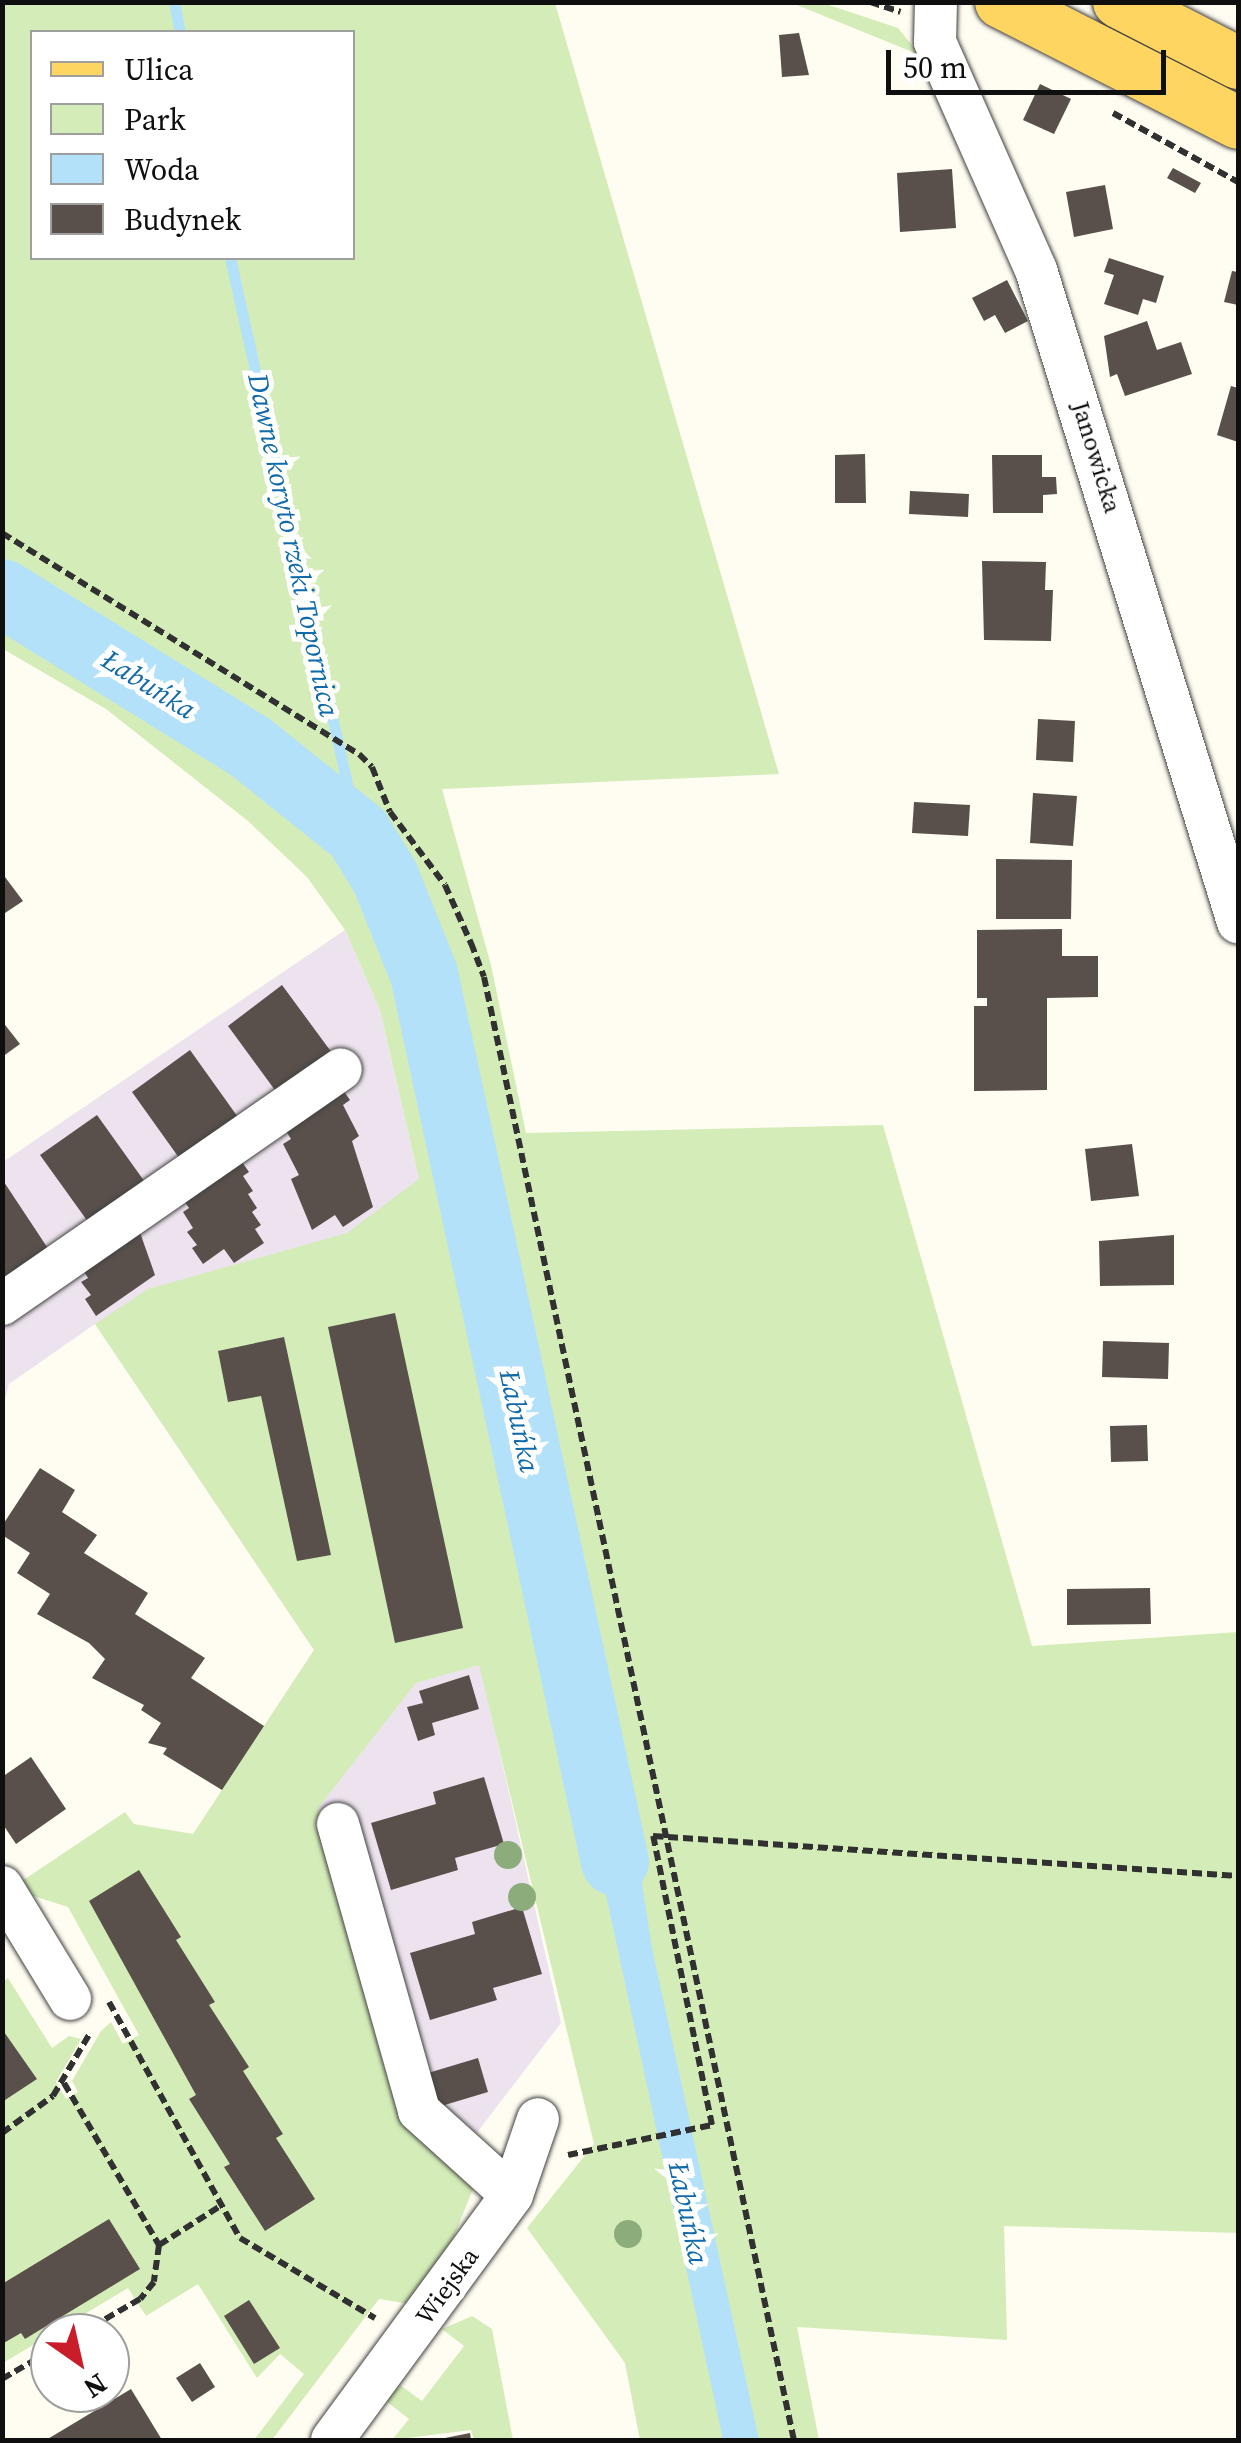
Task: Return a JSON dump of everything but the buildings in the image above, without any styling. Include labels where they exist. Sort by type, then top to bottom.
[{"type":"main road","points":[[1001,2],[1238,123]]},
{"type":"main road","points":[[1120,2],[1238,64]]},
{"type":"street","name":"Janowicka","points":[[936,2],[935,42],[1036,270],[1230,859],[1238,922]]},
{"type":"street","points":[[2,1304],[341,1070]]},
{"type":"street","points":[[338,1824],[420,2111],[520,2179]]},
{"type":"street","points":[[2,1887],[90,2006]]},
{"type":"street","name":"Wiejska","points":[[332,2440],[520,2179],[538,2120]]},
{"type":"path","points":[[2,533],[323,738],[359,754],[372,766],[390,812],[445,884],[484,977],[794,2440]]},
{"type":"path","points":[[520,2179],[626,2144],[712,2125],[653,1836],[1238,1876]]},
{"type":"path","points":[[2,2133],[64,2083],[90,2006]]},
{"type":"path","points":[[90,2006],[240,2238],[409,2338]]},
{"type":"path","points":[[64,2083],[159,2245],[154,2282],[140,2299],[116,2313]]},
{"type":"path","points":[[159,2245],[222,2205]]},
{"type":"path","points":[[2,2380],[30,2364]]},
{"type":"shaded area","points":[[345,930],[380,1010],[419,1179],[480,1665],[561,2023],[452,2165],[193,1835],[314,1650],[95,1324],[9,1384],[3,1409],[3,1162]]},
{"type":"green space","points":[[3,3],[555,3],[779,774],[442,789],[491,965],[526,1133],[883,1125],[1032,1646],[1238,1632],[1238,2233],[1004,2226],[1007,2340],[797,2327],[819,2440],[640,2440],[625,2363],[527,2228],[594,2144],[479,1665],[416,1683],[318,1808],[402,2119],[473,2189],[452,2241],[410,2304],[379,2299],[272,2440],[254,2440],[304,2374],[280,2354],[257,2378],[198,2284],[146,2316],[128,2288],[86,2313],[30,2313],[30,2347],[3,2363],[3,1982],[8,1978],[52,2048],[69,2036],[81,2039],[56,2082],[66,2099],[78,2092],[72,2081],[101,2031],[111,2022],[123,2044],[139,2035],[68,1907],[27,1894],[19,1883],[125,1812],[134,1824],[193,1834],[314,1650],[95,1324],[148,1289],[347,1233],[419,1179],[380,1010],[345,930],[307,877],[248,821],[106,709],[3,649]]},
{"type":"green space","points":[[792,3],[823,3],[898,28],[920,55]]},
{"type":"green space","points":[[472,2316],[492,2329],[513,2440],[474,2440],[471,2430],[392,2440],[409,2419],[386,2401],[400,2385],[422,2401],[464,2346],[442,2329]]},
{"type":"water","points":[[617,1766],[634,1832],[652,1948],[759,2440],[723,2440],[602,1876],[587,1846],[578,1776]]},
{"type":"waterway","name":"Dawne koryto rzeki Topornica","points":[[174,2],[180,30]]},
{"type":"waterway","name":"Dawne koryto rzeki Topornica","points":[[230,260],[358,833]]},
{"type":"waterway","name":"Łabuńka","points":[[2,593],[249,746],[358,833],[385,877],[424,974],[615,1862]]}]
